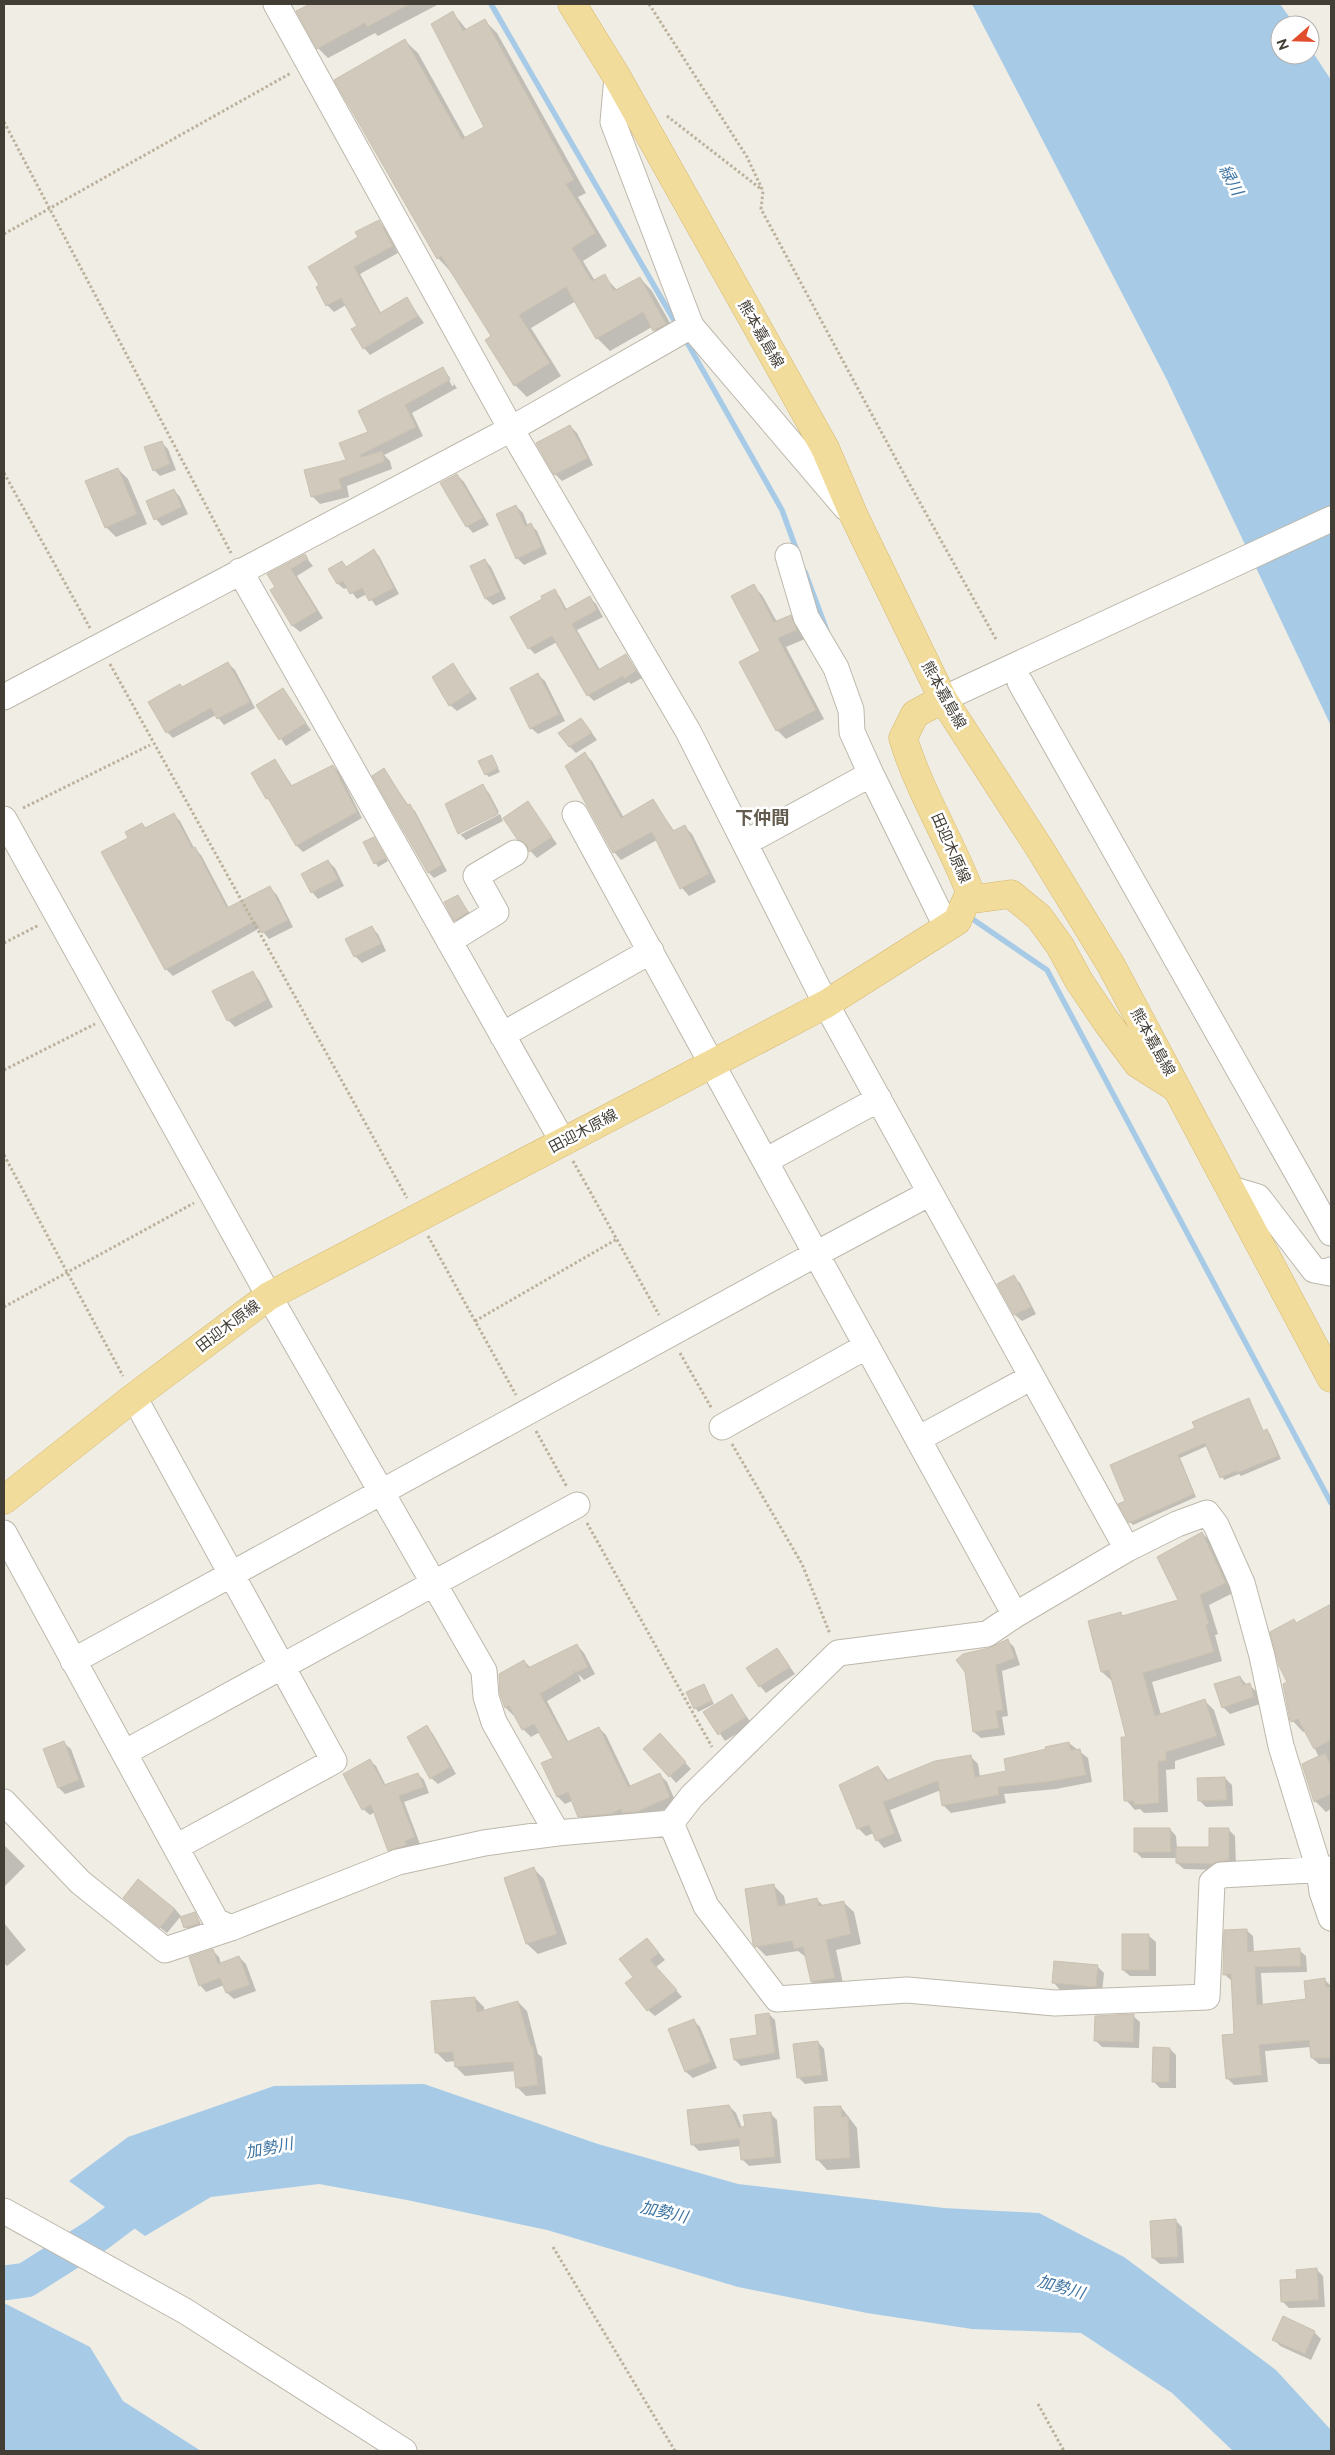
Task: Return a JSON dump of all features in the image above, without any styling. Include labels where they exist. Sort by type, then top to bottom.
[{"type":"main road","name":"熊本嘉島線","points":[[572,4],[617,77],[825,448],[855,518],[1040,848],[1111,965],[1180,1090],[1331,1378]]},
{"type":"main road","name":"田迎木原線","points":[[4,1500],[134,1397],[269,1296],[826,1004],[957,916],[970,892],[956,855],[911,764],[903,738],[915,714],[954,694]]},
{"type":"main road","points":[[957,916],[1011,894],[1039,917],[1060,946],[1095,1005],[1138,1064],[1180,1090]]},
{"type":"street","points":[[276,4],[511,429],[688,731],[826,1004],[1127,1549]]},
{"type":"street","points":[[617,77],[613,122],[691,326],[855,518]]},
{"type":"street","points":[[4,697],[511,429],[691,326]]},
{"type":"street","points":[[954,694],[1331,519]]},
{"type":"street","points":[[788,556],[806,617],[836,668],[851,710],[852,732],[871,774],[957,916]]},
{"type":"street","points":[[240,571],[563,1142]]},
{"type":"street","points":[[1020,682],[1331,1233]]},
{"type":"street","points":[[745,843],[871,774]]},
{"type":"street","points":[[575,814],[1015,1614]]},
{"type":"street","points":[[11,815],[58,915],[113,1016],[269,1296],[484,1670],[486,1697],[494,1722],[557,1833]]},
{"type":"street","points":[[449,941],[496,912],[476,876],[515,853]]},
{"type":"street","points":[[502,1035],[651,951]]},
{"type":"street","points":[[765,1161],[879,1099]]},
{"type":"street","points":[[1231,1189],[1258,1197],[1314,1270],[1331,1273]]},
{"type":"street","points":[[74,1661],[669,1333],[930,1193]]},
{"type":"street","points":[[722,1427],[867,1346]]},
{"type":"street","points":[[918,1439],[1032,1377]]},
{"type":"street","points":[[134,1397],[334,1761],[176,1848]]},
{"type":"street","points":[[124,1753],[578,1505]]},
{"type":"street","points":[[4,1802],[80,1882],[165,1950],[231,1928],[398,1862],[484,1843],[557,1833],[671,1823],[692,1796],[838,1653],[987,1634],[1015,1614],[1127,1549],[1177,1524],[1207,1513],[1216,1525],[1242,1583],[1262,1656],[1281,1746],[1325,1869],[1322,1892],[1331,1918]]},
{"type":"street","points":[[4,1533],[216,1921],[231,1928]]},
{"type":"street","points":[[671,1823],[706,1906],[776,1999],[907,1990],[1055,2003],[1207,1997],[1212,1882],[1221,1875],[1325,1869]]},
{"type":"street","points":[[4,2211],[185,2311],[404,2451]]},
{"type":"path","points":[[649,4],[747,157],[763,191],[761,209],[904,474],[998,640]]},
{"type":"path","points":[[4,234],[309,63]]},
{"type":"path","points":[[663,113],[763,191]]},
{"type":"path","points":[[4,122],[240,571]]},
{"type":"path","points":[[4,473],[722,1766]]},
{"type":"path","points":[[11,815],[150,745]]},
{"type":"path","points":[[4,943],[58,915]]},
{"type":"path","points":[[4,1070],[113,1016]]},
{"type":"path","points":[[563,1142],[722,1427],[802,1564],[838,1653]]},
{"type":"path","points":[[4,1155],[134,1397]]},
{"type":"path","points":[[4,1307],[212,1193]]},
{"type":"path","points":[[476,1321],[617,1239]]},
{"type":"path","points":[[553,2247],[675,2451]]},
{"type":"path","points":[[1038,2404],[1064,2451]]},
{"type":"water","name":"緑川","points":[[972,4],[1280,4],[1288,15],[1270,15],[1270,65],[1320,65],[1320,63],[1331,80],[1331,726],[1167,380]]},
{"type":"water","points":[[424,2084],[598,2144],[738,2184],[944,2208],[1039,2213],[1124,2257],[1276,2370],[1331,2430],[1331,2451],[1233,2451],[1172,2393],[1081,2333],[972,2329],[867,2313],[738,2287],[547,2230],[407,2200],[319,2184],[211,2197],[145,2236],[69,2181],[128,2137],[274,2086]]},
{"type":"water","points":[[4,2303],[90,2347],[123,2401],[201,2451],[4,2451]]},
{"type":"building","points":[[310,4],[410,4],[367,27],[365,23],[317,49],[296,11]]},
{"type":"building","points":[[453,11],[463,31],[485,19],[574,180],[566,184],[596,233],[572,248],[592,281],[605,274],[614,291],[640,277],[666,324],[653,331],[643,312],[596,339],[566,287],[519,315],[550,363],[514,386],[485,340],[491,336],[441,256],[437,259],[334,80],[405,39],[462,139],[484,127],[431,24]]},
{"type":"building","points":[[379,220],[393,246],[354,267],[380,313],[407,297],[418,316],[363,349],[351,329],[357,326],[341,298],[326,306],[316,287],[319,285],[308,267],[358,237],[355,232]]},
{"type":"building","points":[[443,367],[450,380],[405,405],[416,427],[360,455],[361,457],[382,451],[385,461],[339,479],[342,489],[311,497],[304,470],[346,460],[339,443],[368,432],[358,411]]},
{"type":"building","points":[[570,425],[588,458],[554,475],[536,443]]},
{"type":"building","points":[[162,441],[170,464],[153,471],[144,447]]},
{"type":"building","points":[[118,468],[137,514],[105,528],[85,481]]},
{"type":"building","points":[[457,474],[483,518],[466,527],[440,483]]},
{"type":"building","points":[[174,489],[182,507],[154,520],[146,501]]},
{"type":"building","points":[[516,505],[525,526],[531,523],[542,547],[516,559],[496,514]]},
{"type":"building","points":[[374,549],[394,588],[369,601],[362,588],[350,594],[343,581],[337,584],[328,569],[342,561],[346,567]]},
{"type":"building","points":[[305,554],[308,559],[291,569],[317,611],[292,626],[270,590],[275,587],[267,574]]},
{"type":"building","points":[[485,559],[500,592],[485,599],[470,566]]},
{"type":"building","points":[[754,584],[774,622],[791,615],[797,630],[778,638],[816,710],[776,731],[739,662],[760,651],[731,596]]},
{"type":"building","points":[[555,589],[565,610],[590,596],[597,610],[572,624],[598,670],[626,654],[636,671],[624,679],[623,676],[587,696],[552,636],[528,649],[510,617],[542,599],[541,596]]},
{"type":"building","points":[[228,662],[250,702],[217,719],[211,708],[166,733],[148,702],[180,684],[182,687]]},
{"type":"building","points":[[453,663],[471,692],[449,706],[432,677]]},
{"type":"building","points":[[538,673],[559,714],[530,729],[510,688]]},
{"type":"building","points":[[283,688],[306,723],[279,740],[256,705]]},
{"type":"building","points":[[581,718],[592,733],[569,747],[558,733]]},
{"type":"building","points":[[585,752],[621,818],[653,799],[673,831],[685,825],[709,874],[680,889],[652,832],[613,853],[565,766]]},
{"type":"building","points":[[492,755],[498,768],[485,775],[478,761]]},
{"type":"building","points":[[275,759],[291,786],[333,765],[357,812],[296,846],[251,773]]},
{"type":"building","points":[[384,768],[407,805],[410,804],[442,865],[428,873],[372,776]]},
{"type":"building","points":[[483,784],[498,814],[458,834],[445,804]]},
{"type":"building","points":[[528,801],[552,837],[529,852],[527,845],[517,839],[503,818]]},
{"type":"building","points":[[174,813],[192,848],[195,847],[227,908],[270,886],[288,920],[262,933],[255,921],[165,970],[101,852],[128,838],[125,832],[142,823],[145,828]]},
{"type":"building","points":[[374,837],[386,858],[374,864],[363,842]]},
{"type":"building","points":[[328,860],[338,879],[311,893],[301,874]]},
{"type":"building","points":[[458,895],[468,912],[454,921],[444,902]]},
{"type":"building","points":[[372,926],[381,944],[354,957],[345,939]]},
{"type":"building","points":[[253,971],[267,1000],[227,1021],[212,991]]},
{"type":"building","points":[[1014,1275],[1031,1307],[1014,1315],[997,1284]]},
{"type":"building","points":[[1249,1398],[1263,1431],[1267,1429],[1278,1456],[1220,1478],[1205,1443],[1178,1455],[1194,1494],[1129,1523],[1118,1504],[1125,1501],[1110,1465],[1195,1428],[1192,1422]]},
{"type":"building","points":[[1202,1532],[1226,1583],[1200,1595],[1209,1624],[1206,1625],[1214,1652],[1143,1673],[1155,1716],[1205,1699],[1217,1736],[1166,1752],[1166,1761],[1158,1761],[1159,1803],[1134,1805],[1134,1801],[1124,1801],[1121,1737],[1126,1737],[1109,1670],[1101,1672],[1088,1621],[1121,1612],[1122,1616],[1178,1600],[1157,1557]]},
{"type":"building","points":[[1331,1604],[1331,1740],[1314,1749],[1298,1719],[1291,1722],[1290,1720],[1283,1684],[1287,1682],[1279,1666],[1270,1632],[1294,1619],[1296,1623]]},
{"type":"building","points":[[1008,1639],[1015,1658],[996,1665],[1003,1710],[996,1711],[999,1728],[973,1732],[965,1672],[956,1660],[963,1654],[989,1648]]},
{"type":"building","points":[[577,1644],[588,1667],[575,1673],[573,1670],[574,1674],[540,1694],[567,1742],[599,1727],[628,1787],[660,1773],[670,1797],[637,1812],[622,1813],[621,1809],[611,1814],[578,1817],[568,1792],[557,1797],[541,1763],[553,1758],[534,1724],[522,1730],[509,1706],[505,1708],[500,1694],[499,1674],[524,1660],[528,1668]]},
{"type":"building","points":[[777,1648],[790,1667],[759,1687],[746,1668]]},
{"type":"building","points":[[1240,1676],[1243,1685],[1250,1683],[1254,1697],[1222,1708],[1214,1684]]},
{"type":"building","points":[[704,1684],[712,1701],[694,1709],[686,1692]]},
{"type":"building","points":[[732,1694],[746,1717],[718,1735],[703,1712]]},
{"type":"building","points":[[427,1725],[450,1767],[430,1779],[407,1737]]},
{"type":"building","points":[[660,1733],[686,1762],[669,1777],[643,1749]]},
{"type":"building","points":[[64,1741],[79,1780],[58,1788],[43,1749]]},
{"type":"building","points":[[1069,1742],[1071,1750],[1080,1749],[1086,1775],[1047,1782],[998,1787],[999,1795],[942,1806],[938,1781],[883,1802],[895,1833],[876,1841],[869,1825],[857,1829],[839,1785],[878,1766],[886,1781],[935,1761],[971,1755],[975,1777],[1006,1771],[1004,1759]]},
{"type":"building","points":[[1325,1753],[1331,1765],[1331,1794],[1314,1802],[1302,1764]]},
{"type":"building","points":[[370,1759],[384,1785],[418,1773],[424,1787],[399,1796],[415,1837],[405,1841],[406,1845],[388,1851],[371,1805],[362,1810],[343,1774]]},
{"type":"building","points":[[1225,1777],[1227,1800],[1198,1801],[1197,1778]]},
{"type":"building","points":[[1134,1828],[1170,1828],[1171,1852],[1134,1852]]},
{"type":"building","points":[[1209,1828],[1229,1828],[1229,1860],[1212,1864],[1176,1863],[1176,1847],[1209,1847]]},
{"type":"building","points":[[534,1867],[557,1934],[526,1944],[504,1878]]},
{"type":"building","points":[[138,1879],[175,1909],[160,1928],[123,1898]]},
{"type":"building","points":[[774,1884],[778,1906],[817,1898],[819,1906],[844,1901],[851,1934],[826,1940],[835,1978],[811,1982],[803,1947],[794,1949],[792,1941],[755,1947],[753,1944],[745,1889]]},
{"type":"building","points":[[195,1912],[200,1923],[184,1928],[180,1917]]},
{"type":"building","points":[[1247,1929],[1248,1952],[1300,1948],[1301,1966],[1255,1967],[1257,2005],[1306,1999],[1304,1981],[1325,1978],[1326,1987],[1331,1987],[1331,2058],[1311,2058],[1309,2040],[1259,2045],[1262,2075],[1226,2079],[1222,2035],[1234,2034],[1231,1974],[1223,1975],[1224,1930]]},
{"type":"building","points":[[1122,1934],[1149,1934],[1149,1970],[1122,1970]]},
{"type":"building","points":[[647,1938],[659,1953],[650,1960],[677,1990],[647,2011],[625,1983],[633,1977],[619,1959]]},
{"type":"building","points":[[213,1949],[218,1964],[239,1956],[250,1985],[226,1993],[220,1978],[199,1986],[189,1957]]},
{"type":"building","points":[[1054,1961],[1098,1965],[1096,1987],[1052,1983]]},
{"type":"building","points":[[475,1997],[477,2012],[518,2001],[531,2047],[533,2046],[538,2085],[516,2088],[513,2062],[455,2067],[453,2052],[435,2053],[431,2001]]},
{"type":"building","points":[[769,2013],[775,2053],[734,2060],[730,2039],[757,2035],[755,2015]]},
{"type":"building","points":[[1134,2014],[1133,2042],[1094,2041],[1095,2016]]},
{"type":"building","points":[[694,2019],[711,2062],[685,2072],[668,2029]]},
{"type":"building","points":[[818,2041],[822,2075],[797,2078],[793,2044]]},
{"type":"building","points":[[1153,2047],[1170,2048],[1169,2082],[1152,2082]]},
{"type":"building","points":[[729,2105],[739,2128],[745,2126],[743,2115],[771,2112],[775,2157],[741,2160],[739,2139],[691,2145],[687,2110]]},
{"type":"building","points":[[841,2106],[842,2117],[848,2116],[850,2158],[816,2160],[814,2107]]},
{"type":"building","points":[[1176,2219],[1178,2257],[1152,2258],[1150,2221]]},
{"type":"building","points":[[1317,2268],[1319,2300],[1281,2302],[1280,2280],[1297,2279],[1296,2270]]},
{"type":"building","points":[[1283,2316],[1315,2331],[1305,2354],[1272,2340]]},
{"type":"waterway","points":[[491,4],[678,327]]},
{"type":"waterway","points":[[684,337],[782,510],[798,554]]},
{"type":"waterway","points":[[805,572],[827,631]]},
{"type":"waterway","points":[[968,916],[1047,970],[1331,1503]]},
{"type":"waterway","name":"加勢川","points":[[4,2283],[26,2280],[97,2235],[157,2190]]},
{"type":"district","name":"下仲間","points":[[762,817]]}]
